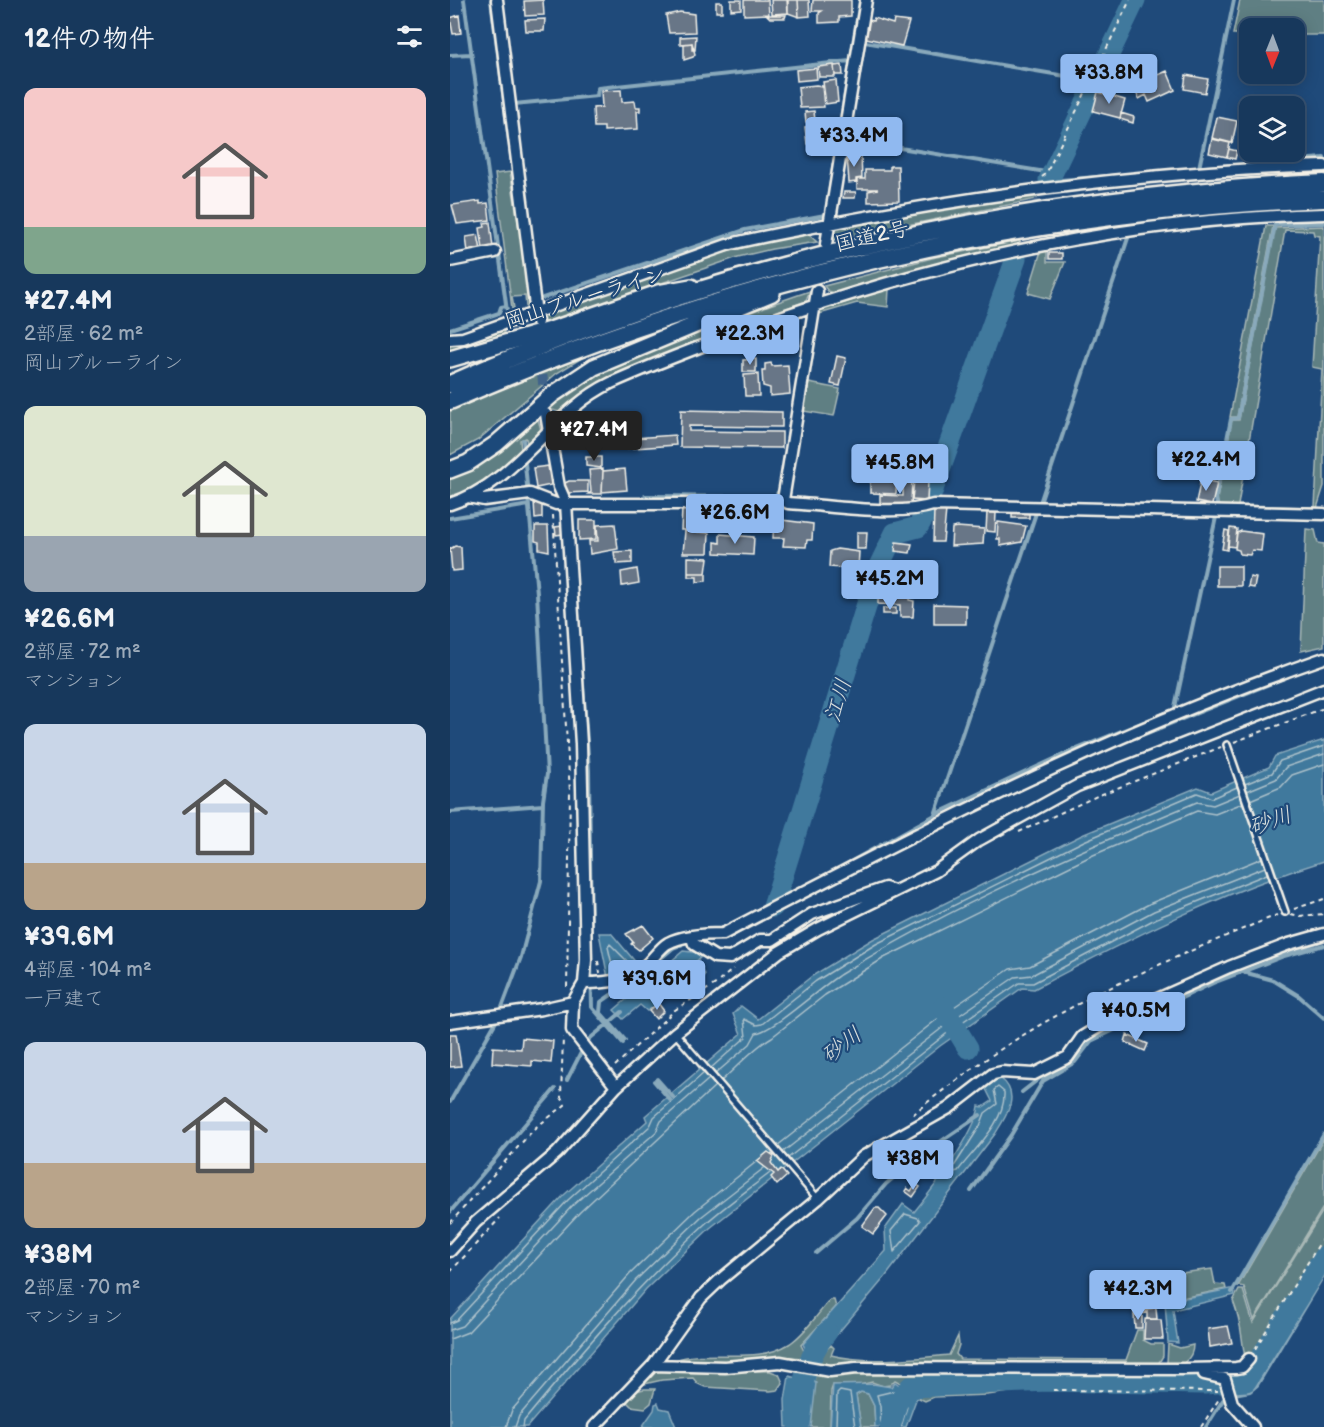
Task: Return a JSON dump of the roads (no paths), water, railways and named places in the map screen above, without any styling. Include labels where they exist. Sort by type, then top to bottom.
[{"type":"highway","name":"国道2号","points":[[450,384],[563,337],[733,279],[828,253],[991,218],[1108,201],[1324,183]]},
{"type":"highway","name":"国道2号","points":[[450,401],[571,351],[653,322],[830,269],[993,234],[1075,221],[1324,199]]},
{"type":"main road","points":[[450,470],[468,463],[496,444],[552,395],[594,367],[830,269]]},
{"type":"main road","name":"岡山ブルーライン","points":[[450,359],[541,333],[658,293],[733,279]]},
{"type":"street","points":[[497,0],[537,322]]},
{"type":"street","points":[[826,244],[866,0]]},
{"type":"street","points":[[450,339],[463,338],[537,310],[727,245],[766,235],[930,205],[1040,195],[1180,176],[1324,166]]},
{"type":"street","points":[[450,504],[468,497],[504,474],[595,391],[814,305],[942,268],[1025,249],[1136,228],[1244,218],[1324,214]]},
{"type":"street","points":[[1025,249],[1026,237]]},
{"type":"street","points":[[450,261],[495,252]]},
{"type":"street","points":[[783,500],[817,291]]},
{"type":"street","points":[[546,414],[551,429],[560,488],[566,503],[581,744],[589,983]]},
{"type":"street","points":[[468,497],[484,500],[528,494],[552,503],[776,504],[783,500]]},
{"type":"street","points":[[783,500],[788,503],[900,510],[933,505],[1324,514]]},
{"type":"street","points":[[450,1022],[570,1003],[589,983],[627,978],[641,970],[668,944],[704,934],[723,934],[940,822],[1096,748],[1324,658]]},
{"type":"street","points":[[450,1251],[476,1222],[557,1152],[616,1087],[675,1033],[778,952],[818,929],[936,871],[979,840],[1077,786],[1324,689]]},
{"type":"street","points":[[692,938],[694,944],[715,957],[730,958],[760,940],[772,940],[812,914],[885,888],[895,891]]},
{"type":"street","points":[[594,1427],[653,1365],[701,1298],[818,1199],[864,1156],[949,1108],[993,1074],[1002,1072],[1034,1074],[1068,1056],[1082,1037],[1110,1020],[1229,967],[1289,944],[1324,934]]},
{"type":"street","points":[[570,1003],[575,1034],[616,1087]]},
{"type":"street","points":[[653,1365],[725,1367],[780,1362],[817,1370],[1183,1369],[1236,1368],[1242,1367],[1249,1359]]},
{"type":"street","points":[[1183,1369],[1224,1379],[1232,1402],[1253,1427]]},
{"type":"lane","points":[[1227,745],[1285,912]]},
{"type":"lane","points":[[675,1033],[818,1199]]},
{"type":"water","name":"砂川","points":[[1324,740],[1324,861],[1212,902],[1105,952],[1034,989],[1022,988],[940,1046],[710,1228],[646,1289],[527,1427],[450,1427],[450,1319],[564,1195],[647,1121],[645,1116],[741,1034],[733,1014],[741,1006],[758,1019],[812,976],[873,939],[1082,835],[1198,787],[1211,792],[1269,767],[1275,756]]},
{"type":"water","points":[[599,933],[611,933],[638,965],[608,978]]},
{"type":"water","points":[[683,951],[701,953],[701,957],[693,964],[705,974],[702,978],[684,968],[656,989],[659,1003],[647,1011],[640,1005],[623,1019],[614,1010]]},
{"type":"water","points":[[1000,1078],[1007,1084],[1011,1098],[1004,1120],[995,1134],[886,1276],[828,1345],[815,1358],[808,1355],[803,1344],[886,1251],[885,1229],[903,1204],[914,1212],[931,1190],[962,1146],[979,1106],[983,1107],[992,1101],[985,1087]]},
{"type":"water","points":[[1234,1289],[1235,1295],[1173,1310],[1178,1343],[1168,1342],[1165,1302]]},
{"type":"water","points":[[789,1376],[800,1379],[801,1377],[816,1383],[811,1427],[786,1427],[785,1400]]},
{"type":"water","points":[[895,1382],[917,1397],[906,1427],[875,1427],[874,1406],[868,1394],[861,1392],[856,1395],[861,1427],[830,1427],[833,1385],[873,1384],[891,1387]]},
{"type":"water","points":[[658,1403],[660,1408],[669,1410],[676,1427],[642,1427],[654,1410],[655,1404]]},
{"type":"waterway","points":[[464,0],[507,311]]},
{"type":"waterway","points":[[491,0],[517,202]]},
{"type":"waterway","points":[[825,218],[860,0]]},
{"type":"waterway","name":"江川","points":[[1049,180],[1135,0]]},
{"type":"waterway","points":[[1199,168],[1234,0]]},
{"type":"waterway","points":[[865,42],[1089,80]]},
{"type":"waterway","points":[[450,55],[471,54]]},
{"type":"waterway","points":[[514,104],[597,96],[598,88],[850,61]]},
{"type":"waterway","points":[[845,142],[894,147],[1052,173]]},
{"type":"waterway","points":[[1205,167],[1324,158]]},
{"type":"waterway","points":[[1049,178],[1061,180],[1120,175]]},
{"type":"waterway","points":[[543,298],[745,230],[825,215]]},
{"type":"waterway","points":[[1217,507],[1216,496],[1231,419],[1238,418],[1275,225],[1324,223]]},
{"type":"waterway","points":[[1040,503],[1128,238]]},
{"type":"waterway","points":[[471,262],[499,257]]},
{"type":"waterway","name":"江川","points":[[931,495],[1016,259]]},
{"type":"waterway","points":[[450,329],[499,313],[501,307],[506,306]]},
{"type":"waterway","points":[[523,440],[524,447]]},
{"type":"waterway","points":[[450,1102],[498,1018],[521,957],[541,881],[543,801],[547,774],[537,593],[525,464]]},
{"type":"waterway","points":[[645,496],[775,497],[780,489]]},
{"type":"waterway","points":[[450,518],[529,505]]},
{"type":"waterway","name":"江川","points":[[773,907],[878,568],[895,533],[918,527],[926,513]]},
{"type":"waterway","points":[[841,867],[935,815],[1036,513]]},
{"type":"waterway","points":[[1175,707],[1216,517]]},
{"type":"waterway","points":[[578,613],[589,770],[591,938]]},
{"type":"waterway","points":[[1135,738],[1287,677]]},
{"type":"waterway","points":[[936,814],[1067,753],[1210,695]]},
{"type":"waterway","points":[[450,812],[543,805]]},
{"type":"waterway","points":[[760,920],[882,858]]},
{"type":"waterway","points":[[703,939],[726,939],[746,928]]},
{"type":"waterway","points":[[1270,957],[1324,940]]},
{"type":"waterway","points":[[653,965],[673,948],[681,945]]},
{"type":"waterway","points":[[971,1191],[1011,1135],[1043,1081],[1075,1062],[1091,1041],[1213,983],[1284,956],[1324,945]]},
{"type":"waterway","points":[[591,960],[592,1007],[623,1043]]},
{"type":"waterway","points":[[1212,980],[1244,967]]},
{"type":"waterway","points":[[1243,972],[1273,980],[1299,996],[1324,1018]]},
{"type":"waterway","points":[[625,1040],[600,1012],[601,1002],[637,977]]},
{"type":"waterway","points":[[1022,1092],[1040,1078],[1073,1060],[1090,1039],[1175,997]]},
{"type":"waterway","points":[[943,1007],[968,1048]]},
{"type":"waterway","points":[[567,1080],[587,1041],[622,1012]]},
{"type":"waterway","points":[[657,1079],[673,1097]]},
{"type":"waterway","points":[[654,1081],[670,1100]]},
{"type":"waterway","points":[[450,1212],[555,1089]]},
{"type":"waterway","points":[[816,1253],[857,1218],[886,1184],[921,1155],[980,1115]]},
{"type":"waterway","points":[[1232,1292],[1324,1134]]},
{"type":"waterway","points":[[890,1427],[897,1403],[910,1387],[1047,1381],[1204,1384],[1246,1381],[1324,1256]]},
{"type":"waterway","points":[[1234,1394],[1250,1391],[1257,1385],[1324,1274]]},
{"type":"waterway","points":[[799,1427],[800,1402],[808,1365],[819,1342],[827,1332]]},
{"type":"waterway","points":[[1206,1427],[1223,1400]]},
{"type":"tunnel","points":[[1033,217],[1040,200]]},
{"type":"tunnel","points":[[541,360],[545,405]]}]
